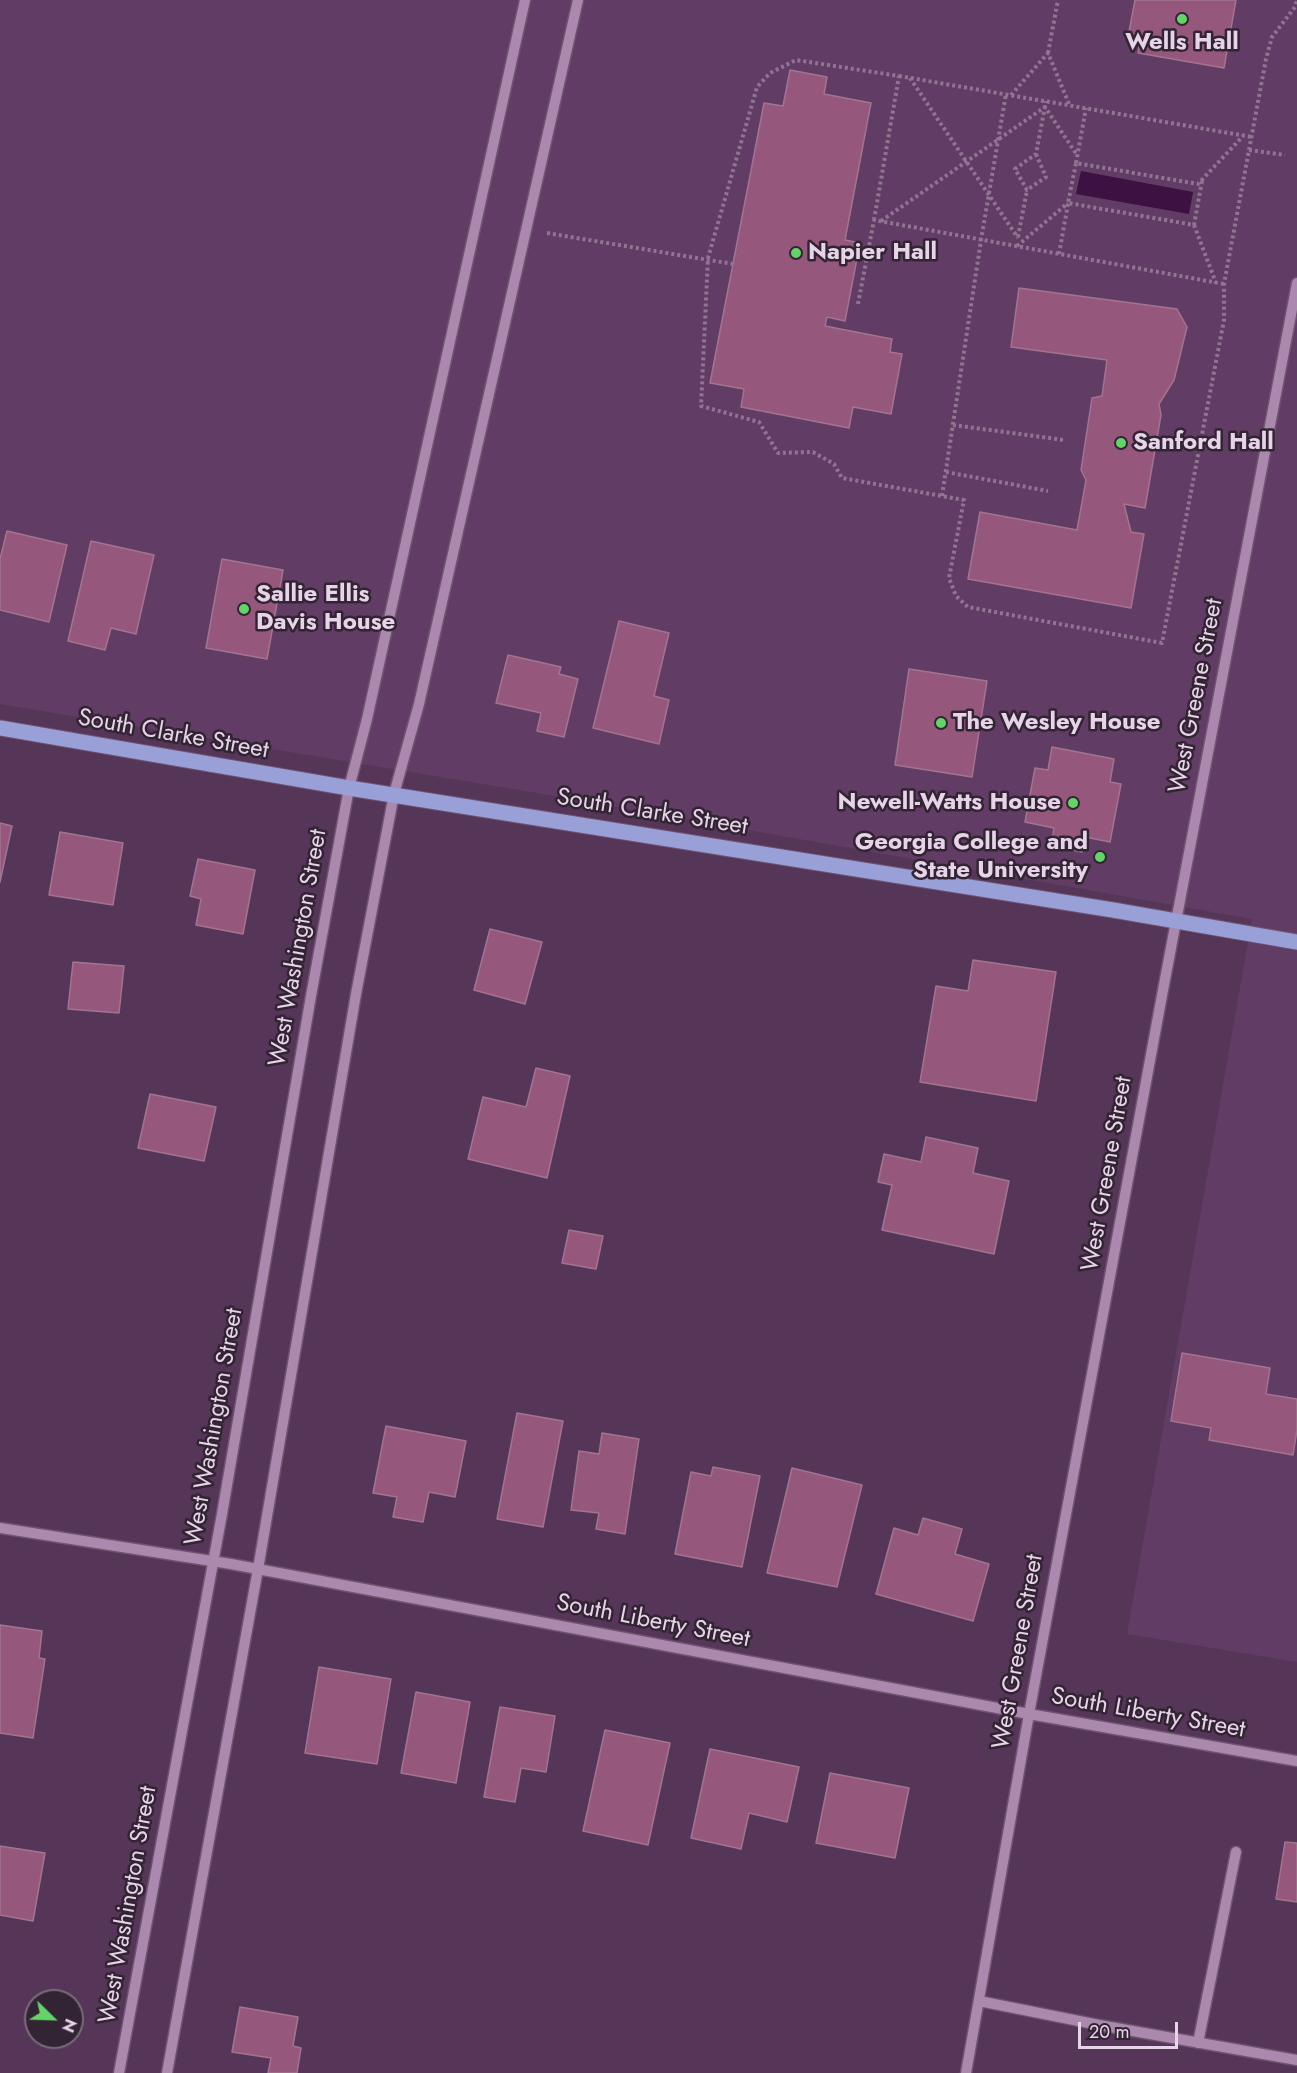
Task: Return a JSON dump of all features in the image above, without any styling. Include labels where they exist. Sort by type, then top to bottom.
[{"type":"main road","name":"South Clarke Street","points":[[0,728],[349,788],[1297,942]]},
{"type":"street","name":"West Washington Street","points":[[119,2073],[214,1561],[349,788],[367,719],[525,0]]},
{"type":"street","points":[[167,2073],[258,1569],[354,1005],[394,794],[419,704],[578,0]]},
{"type":"street","name":"West Greene Street","points":[[966,2073],[1029,1714],[1297,283]]},
{"type":"street","name":"South Liberty Street","points":[[0,1528],[214,1561],[1029,1714],[1297,1761]]},
{"type":"street","points":[[1198,2043],[1236,1852]]},
{"type":"street","points":[[979,2001],[1297,2060]]},
{"type":"path","points":[[942,496],[998,140],[1009,95],[1048,53],[1058,0]]},
{"type":"path","points":[[1252,137],[909,77],[796,60],[770,73],[757,87],[708,258],[701,406],[759,422],[778,453],[813,452],[834,464],[842,478],[964,500],[949,578],[956,596],[968,607],[1162,643],[1224,320],[1224,284],[1272,37],[1295,7],[1297,0]]},
{"type":"path","points":[[1048,53],[1069,105]]},
{"type":"path","points":[[858,304],[899,76]]},
{"type":"path","points":[[909,77],[1018,238]]},
{"type":"path","points":[[1027,190],[1046,177],[1036,154],[1046,101]]},
{"type":"path","points":[[881,221],[1045,107]]},
{"type":"path","points":[[1045,107],[1077,155]]},
{"type":"path","points":[[1059,254],[1086,108]]},
{"type":"path","points":[[1076,163],[1198,184],[1243,136]]},
{"type":"path","points":[[1249,150],[1285,155]]},
{"type":"path","points":[[1017,246],[1027,190],[1015,169],[1036,154]]},
{"type":"path","points":[[1202,181],[1194,225],[1216,283]]},
{"type":"path","points":[[1068,203],[1194,225]]},
{"type":"path","points":[[1017,246],[1068,203]]},
{"type":"path","points":[[874,220],[1224,284]]},
{"type":"path","points":[[527,230],[708,258],[733,264]]},
{"type":"path","points":[[953,425],[1064,440]]},
{"type":"path","points":[[945,472],[1048,491]]},
{"type":"shaded area","name":"Georgia College and State University","points":[[0,0],[1297,0],[1297,1662],[1127,1634],[1252,919],[555,796],[0,704]]},
{"type":"shaded area","points":[[1081,171],[1193,192],[1189,214],[1076,194]]},
{"type":"building","name":"Wells Hall","points":[[1135,0],[1236,0],[1224,68],[1138,53],[1140,39],[1128,37]]},
{"type":"building","name":"Napier Hall","points":[[790,70],[827,77],[824,94],[871,103],[845,240],[860,243],[845,321],[827,317],[825,326],[892,339],[890,352],[902,354],[891,414],[853,407],[849,428],[741,407],[744,389],[710,383],[764,103],[783,106]]},
{"type":"building","name":"Sanford Hall","points":[[1019,288],[1177,309],[1187,327],[1174,380],[1159,404],[1161,415],[1145,508],[1124,504],[1131,532],[1144,534],[1131,608],[968,579],[980,512],[1077,530],[1086,480],[1081,470],[1092,398],[1102,396],[1107,360],[1011,347]]},
{"type":"building","points":[[7,531],[67,545],[49,622],[0,610],[0,559]]},
{"type":"building","points":[[91,541],[154,555],[136,634],[111,628],[105,650],[68,641]]},
{"type":"building","name":"Sallie Ellis Davis House","points":[[222,559],[283,570],[267,659],[206,648]]},
{"type":"building","points":[[619,621],[669,633],[654,696],[669,700],[659,744],[593,728]]},
{"type":"building","points":[[508,655],[561,667],[559,674],[578,679],[564,737],[537,731],[541,713],[496,703]]},
{"type":"building","name":"The Wesley House","points":[[909,669],[987,681],[972,777],[895,765]]},
{"type":"building","name":"Newell-Watts House","points":[[1052,747],[1114,759],[1110,782],[1121,784],[1110,842],[1085,837],[1082,852],[1051,846],[1054,828],[1025,822],[1035,768],[1048,770]]},
{"type":"building","points":[[0,823],[12,826],[0,882]]},
{"type":"building","points":[[60,832],[123,843],[113,905],[49,895]]},
{"type":"building","points":[[198,859],[255,870],[243,934],[196,925],[201,899],[190,896]]},
{"type":"building","points":[[490,929],[542,942],[525,1004],[474,990]]},
{"type":"building","points":[[973,960],[1056,972],[1036,1101],[920,1082],[936,986],[968,991]]},
{"type":"building","points":[[73,962],[124,966],[119,1013],[68,1009]]},
{"type":"building","points":[[536,1068],[570,1076],[547,1178],[468,1159],[483,1097],[526,1107]]},
{"type":"building","points":[[150,1094],[216,1107],[204,1161],[138,1148]]},
{"type":"building","points":[[926,1137],[978,1148],[973,1173],[1009,1181],[994,1254],[882,1230],[892,1185],[878,1182],[884,1154],[921,1162]]},
{"type":"building","points":[[569,1230],[603,1236],[596,1269],[562,1263]]},
{"type":"building","points":[[1182,1353],[1270,1368],[1266,1394],[1297,1399],[1297,1430],[1293,1455],[1209,1440],[1211,1428],[1171,1421]]},
{"type":"building","points":[[517,1413],[563,1421],[543,1527],[497,1519]]},
{"type":"building","points":[[386,1426],[466,1441],[455,1497],[429,1492],[423,1522],[393,1517],[397,1497],[373,1493]]},
{"type":"building","points":[[602,1433],[639,1439],[625,1534],[596,1529],[599,1513],[571,1510],[579,1451],[599,1454]]},
{"type":"building","points":[[713,1467],[760,1476],[742,1567],[675,1554],[691,1472],[711,1476]]},
{"type":"building","points":[[792,1468],[862,1485],[837,1587],[767,1573]]},
{"type":"building","points":[[923,1518],[962,1529],[955,1554],[989,1564],[973,1621],[876,1594],[894,1528],[918,1535]]},
{"type":"building","points":[[0,1625],[42,1631],[39,1658],[45,1659],[33,1738],[0,1733]]},
{"type":"building","points":[[319,1667],[391,1679],[377,1764],[305,1753]]},
{"type":"building","points":[[416,1692],[470,1702],[456,1783],[401,1773]]},
{"type":"building","points":[[500,1707],[555,1716],[546,1772],[521,1768],[515,1802],[484,1797]]},
{"type":"building","points":[[605,1730],[670,1743],[648,1845],[583,1831]]},
{"type":"building","points":[[710,1749],[799,1767],[787,1822],[749,1813],[741,1849],[691,1838]]},
{"type":"building","points":[[830,1773],[909,1788],[895,1858],[816,1843]]},
{"type":"building","points":[[1285,1842],[1297,1843],[1297,1902],[1276,1899]]},
{"type":"building","points":[[0,1846],[45,1853],[33,1921],[0,1915]]},
{"type":"building","points":[[240,2007],[298,2017],[293,2046],[301,2048],[297,2073],[268,2073],[271,2058],[232,2052]]},
{"type":"place","name":"Wells Hall","points":[[1182,19]]},
{"type":"place","name":"Napier Hall","points":[[796,253]]},
{"type":"place","name":"Sanford Hall","points":[[1121,443]]},
{"type":"place","name":"Sallie Ellis Davis House","points":[[244,609]]},
{"type":"place","name":"The Wesley House","points":[[941,723]]},
{"type":"place","name":"Newell-Watts House","points":[[1073,803]]},
{"type":"place","name":"Georgia College and State University","points":[[1100,857]]}]
